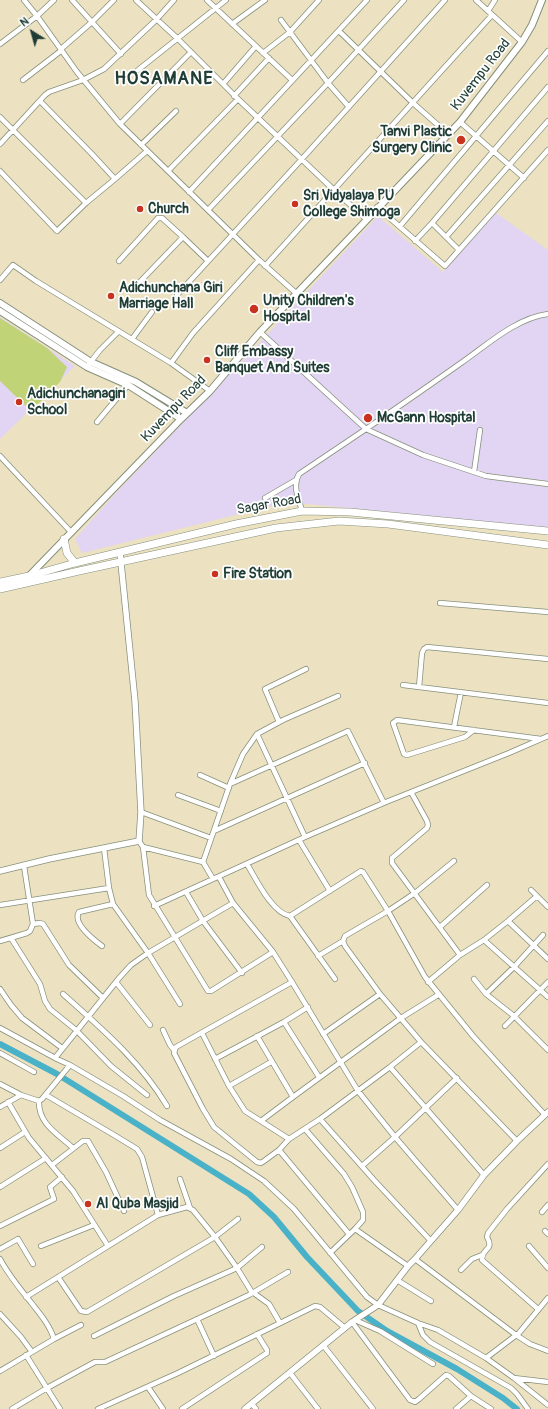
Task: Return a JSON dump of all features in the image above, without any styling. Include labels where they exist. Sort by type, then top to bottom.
[{"type":"highway","name":"Sagar Road","points":[[0,582],[236,524],[302,511],[350,512],[548,531]]},
{"type":"highway","name":"Sagar Road","points":[[0,590],[276,528],[339,521],[388,524],[548,545]]},
{"type":"highway","points":[[64,539],[67,553],[75,563]]},
{"type":"main road","name":"Kuvempu Road","points":[[22,585],[64,539],[210,391],[260,332],[460,122],[522,42],[532,25],[542,0]]},
{"type":"main road","points":[[0,303],[89,364],[136,382],[188,413]]},
{"type":"main road","points":[[0,311],[89,364],[128,385],[181,419]]},
{"type":"street","points":[[24,0],[83,80],[120,124],[265,266],[297,294]]},
{"type":"street","points":[[0,44],[37,16],[54,0]]},
{"type":"street","points":[[72,0],[121,54]]},
{"type":"street","points":[[23,80],[92,22],[114,0]]},
{"type":"street","points":[[136,0],[156,20],[178,38],[236,98],[301,160],[366,219]]},
{"type":"street","points":[[0,144],[49,92],[83,80],[104,70],[156,20],[174,0]]},
{"type":"street","points":[[206,0],[292,80]]},
{"type":"street","points":[[138,70],[226,0]]},
{"type":"street","points":[[232,24],[265,0]]},
{"type":"street","points":[[263,53],[290,32],[320,0]]},
{"type":"street","points":[[189,192],[368,0]]},
{"type":"street","points":[[208,210],[404,0]]},
{"type":"street","points":[[177,295],[445,0]]},
{"type":"street","points":[[476,0],[522,42]]},
{"type":"street","points":[[488,11],[495,0]]},
{"type":"street","points":[[265,266],[492,15]]},
{"type":"street","points":[[281,20],[310,61],[349,107]]},
{"type":"street","points":[[339,31],[413,103],[448,134]]},
{"type":"street","points":[[223,84],[256,46]]},
{"type":"street","points":[[400,226],[548,51]]},
{"type":"street","points":[[120,124],[191,52]]},
{"type":"street","points":[[168,171],[236,98],[269,58]]},
{"type":"street","points":[[415,241],[432,224],[548,87]]},
{"type":"street","points":[[40,100],[115,179]]},
{"type":"street","points":[[141,145],[176,111]]},
{"type":"street","points":[[0,117],[86,203]]},
{"type":"street","points":[[446,237],[548,121]]},
{"type":"street","points":[[460,122],[524,178]]},
{"type":"street","points":[[0,171],[57,231],[86,203],[147,150]]},
{"type":"street","points":[[378,207],[445,266],[548,150]]},
{"type":"street","points":[[119,261],[158,218],[162,218],[208,261]]},
{"type":"street","points":[[432,224],[459,250]]},
{"type":"street","points":[[134,288],[183,237]]},
{"type":"street","points":[[171,363],[193,333],[259,260]]},
{"type":"street","points":[[0,280],[13,265],[118,332],[171,363],[210,391]]},
{"type":"street","points":[[132,339],[152,312]]},
{"type":"street","points":[[302,511],[295,487],[299,474],[500,335],[527,320],[548,314]]},
{"type":"street","points":[[89,364],[100,350],[118,332]]},
{"type":"street","points":[[260,332],[366,429],[423,454],[486,476],[548,484]]},
{"type":"street","points":[[97,422],[128,385]]},
{"type":"street","points":[[474,472],[480,430]]},
{"type":"street","points":[[0,456],[71,532]]},
{"type":"street","points":[[265,498],[296,480]]},
{"type":"street","points":[[120,553],[135,701],[141,812],[139,841],[143,847],[149,895],[154,906],[208,991],[211,991],[242,973],[273,952]]},
{"type":"street","points":[[440,604],[548,612]]},
{"type":"street","points":[[418,687],[422,653],[427,647],[548,658]]},
{"type":"street","points":[[279,722],[265,690],[306,668]]},
{"type":"street","points":[[403,685],[548,703]]},
{"type":"street","points":[[454,727],[461,692]]},
{"type":"street","points":[[203,862],[229,786],[244,754],[257,734],[279,722],[338,696]]},
{"type":"street","points":[[474,730],[465,737],[407,755],[404,754],[393,723],[397,720],[454,727],[543,739]]},
{"type":"street","points":[[200,775],[229,786],[348,731],[384,803]]},
{"type":"street","points":[[257,734],[305,838]]},
{"type":"street","points":[[154,906],[384,803],[548,736]]},
{"type":"street","points":[[214,831],[365,763]]},
{"type":"street","points":[[411,792],[428,825],[392,858],[392,863],[460,955]]},
{"type":"street","points":[[178,795],[221,811]]},
{"type":"street","points":[[141,812],[211,838]]},
{"type":"street","points":[[299,840],[330,891]]},
{"type":"street","points":[[0,871],[49,859],[139,841]]},
{"type":"street","points":[[143,847],[203,862],[213,879]]},
{"type":"street","points":[[104,848],[109,888],[113,904],[148,953],[180,1004]]},
{"type":"street","points":[[318,956],[343,941],[345,936],[388,911],[415,893],[454,861]]},
{"type":"street","points":[[247,864],[274,906],[282,914],[290,916],[335,979]]},
{"type":"street","points":[[0,941],[30,931],[33,924],[24,866]]},
{"type":"street","points":[[245,1409],[355,1320],[378,1305],[408,1266],[458,1210],[484,1175],[547,1113],[473,1036],[428,982],[388,911],[363,872],[361,871],[290,916]]},
{"type":"street","points":[[219,877],[232,903],[273,952],[358,1091],[395,1137],[458,1210]]},
{"type":"street","points":[[440,927],[487,885]]},
{"type":"street","points":[[0,905],[109,888]]},
{"type":"street","points":[[531,890],[548,907]]},
{"type":"street","points":[[186,892],[203,921],[242,973]]},
{"type":"street","points":[[428,982],[460,955],[484,940],[537,896]]},
{"type":"street","points":[[55,1058],[76,1030],[131,965],[148,953],[232,903]]},
{"type":"street","points":[[102,946],[83,929],[77,920],[77,915],[79,912],[113,904]]},
{"type":"street","points":[[508,921],[548,959]]},
{"type":"street","points":[[33,924],[43,924],[69,965],[103,998]]},
{"type":"street","points":[[486,994],[514,967],[543,935]]},
{"type":"street","points":[[11,938],[40,984],[47,1005],[76,1030],[111,1066],[147,1095]]},
{"type":"street","points":[[484,940],[548,997]]},
{"type":"street","points":[[343,941],[345,946],[380,994],[421,1042],[517,1141]]},
{"type":"street","points":[[474,979],[486,994],[514,1016],[548,1050]]},
{"type":"street","points":[[116,982],[150,1025]]},
{"type":"street","points":[[174,1050],[292,982]]},
{"type":"street","points":[[505,1026],[548,982]]},
{"type":"street","points":[[0,989],[22,1018],[62,1048]]},
{"type":"street","points":[[63,994],[103,1030],[125,1053],[153,1086],[167,1106]]},
{"type":"street","points":[[323,1034],[380,994]]},
{"type":"street","points":[[261,1122],[319,1077],[401,1018],[438,995]]},
{"type":"street","points":[[214,1059],[284,1022],[308,1007]]},
{"type":"street","points":[[284,1022],[319,1077]]},
{"type":"street","points":[[0,1028],[70,1065],[160,1120],[231,1159],[264,1181],[294,1210],[367,1298],[378,1305],[418,1323],[438,1330],[486,1358],[514,1378],[548,1406]]},
{"type":"street","points":[[163,1030],[203,1109],[214,1127],[257,1162],[261,1163],[279,1150],[288,1139],[320,1119],[421,1042]]},
{"type":"street","points":[[202,1033],[214,1059],[245,1111],[288,1139]]},
{"type":"street","points":[[257,1036],[293,1097]]},
{"type":"street","points":[[0,1053],[34,1072]]},
{"type":"street","points":[[229,1086],[272,1062]]},
{"type":"street","points":[[70,1065],[39,1101],[39,1109],[44,1121],[50,1129],[74,1148]]},
{"type":"street","points":[[390,1067],[484,1175]]},
{"type":"street","points":[[362,1166],[457,1078]]},
{"type":"street","points":[[0,1084],[21,1095],[39,1101]]},
{"type":"street","points":[[46,1094],[137,1149],[142,1157],[158,1215]]},
{"type":"street","points":[[0,1107],[21,1095]]},
{"type":"street","points":[[8,1102],[25,1132],[73,1191],[108,1246]]},
{"type":"street","points":[[320,1119],[430,1240]]},
{"type":"street","points":[[305,1129],[344,1174],[364,1212],[363,1220],[330,1253]]},
{"type":"street","points":[[0,1148],[25,1132]]},
{"type":"street","points":[[52,1165],[82,1141],[88,1142],[106,1172],[124,1211]]},
{"type":"street","points":[[279,1150],[349,1234]]},
{"type":"street","points":[[0,1187],[46,1158]]},
{"type":"street","points":[[461,1270],[472,1259],[482,1255],[490,1246],[487,1237],[488,1233],[507,1209],[548,1164]]},
{"type":"street","points":[[0,1226],[54,1199],[50,1187],[62,1177]]},
{"type":"street","points":[[180,1178],[190,1208],[215,1237],[253,1293],[269,1304],[280,1323]]},
{"type":"street","points":[[542,1212],[548,1205]]},
{"type":"street","points":[[26,1297],[158,1215],[187,1207],[190,1208]]},
{"type":"street","points":[[58,1277],[81,1312],[87,1312],[215,1237],[238,1219]]},
{"type":"street","points":[[41,1246],[94,1225]]},
{"type":"street","points":[[355,1229],[408,1266]]},
{"type":"street","points":[[0,1249],[18,1239],[33,1264]]},
{"type":"street","points":[[529,1246],[548,1268]]},
{"type":"street","points":[[94,1336],[174,1296],[237,1268],[262,1247]]},
{"type":"street","points":[[482,1255],[482,1260],[538,1309]]},
{"type":"street","points":[[415,1259],[530,1344],[548,1350]]},
{"type":"street","points":[[0,1260],[12,1279],[46,1322],[54,1339]]},
{"type":"street","points":[[12,1409],[95,1362],[105,1362],[253,1293],[288,1272]]},
{"type":"street","points":[[397,1280],[431,1301]]},
{"type":"street","points":[[486,1358],[516,1334],[547,1301]]},
{"type":"street","points":[[98,1409],[214,1356],[314,1306],[318,1306],[345,1328]]},
{"type":"street","points":[[0,1314],[21,1337],[32,1352]]},
{"type":"street","points":[[196,1319],[214,1356]]},
{"type":"street","points":[[355,1320],[380,1331],[433,1364]]},
{"type":"street","points":[[355,1320],[412,1402],[419,1399],[446,1375],[471,1396],[491,1409]]},
{"type":"street","points":[[418,1323],[422,1335],[430,1342],[510,1388],[517,1394],[528,1409]]},
{"type":"street","points":[[0,1371],[81,1325]]},
{"type":"street","points":[[182,1409],[267,1352],[257,1334]]},
{"type":"street","points":[[323,1346],[373,1409]]},
{"type":"street","points":[[26,1356],[60,1409]]},
{"type":"street","points":[[290,1373],[318,1409]]},
{"type":"street","points":[[514,1378],[548,1382]]},
{"type":"street","points":[[148,1387],[163,1409]]},
{"type":"street","points":[[456,1409],[471,1396]]},
{"type":"street","points":[[252,1404],[256,1409]]},
{"type":"shaded area","name":"McGann Hospital","points":[[496,213],[548,250],[548,528],[288,502],[82,553],[75,539],[114,495],[378,216],[443,272]]},
{"type":"shaded area","name":"Adichunchanagiri School","points":[[0,317],[75,366],[0,439]]},
{"type":"green space","name":"Adichunchanagiri School","points":[[0,318],[47,348],[67,367],[60,382],[31,411],[0,381]]},
{"type":"waterway","points":[[0,1044],[57,1074],[249,1194],[274,1217],[307,1257],[358,1311],[387,1331],[457,1369],[503,1398],[517,1409]]},
{"type":"place","name":"Tanvi Plastic Surgery Clinic","points":[[461,140]]},
{"type":"place","name":"Sri Vidyalaya PU College Shimoga","points":[[295,204]]},
{"type":"place","name":"Church","points":[[140,209]]},
{"type":"place","name":"Adichunchana Giri Marriage Hall","points":[[111,296]]},
{"type":"place","name":"Unity Children's Hospital","points":[[254,309]]},
{"type":"place","name":"Cliff Embassy Banquet And Suites","points":[[207,360]]},
{"type":"place","name":"Adichunchanagiri School","points":[[19,402]]},
{"type":"place","name":"McGann Hospital","points":[[368,418]]},
{"type":"place","name":"Fire Station","points":[[215,574]]},
{"type":"place","name":"Al Quba Masjid","points":[[88,1204]]},
{"type":"district","name":"HOSAMANE","points":[[164,79]]}]
